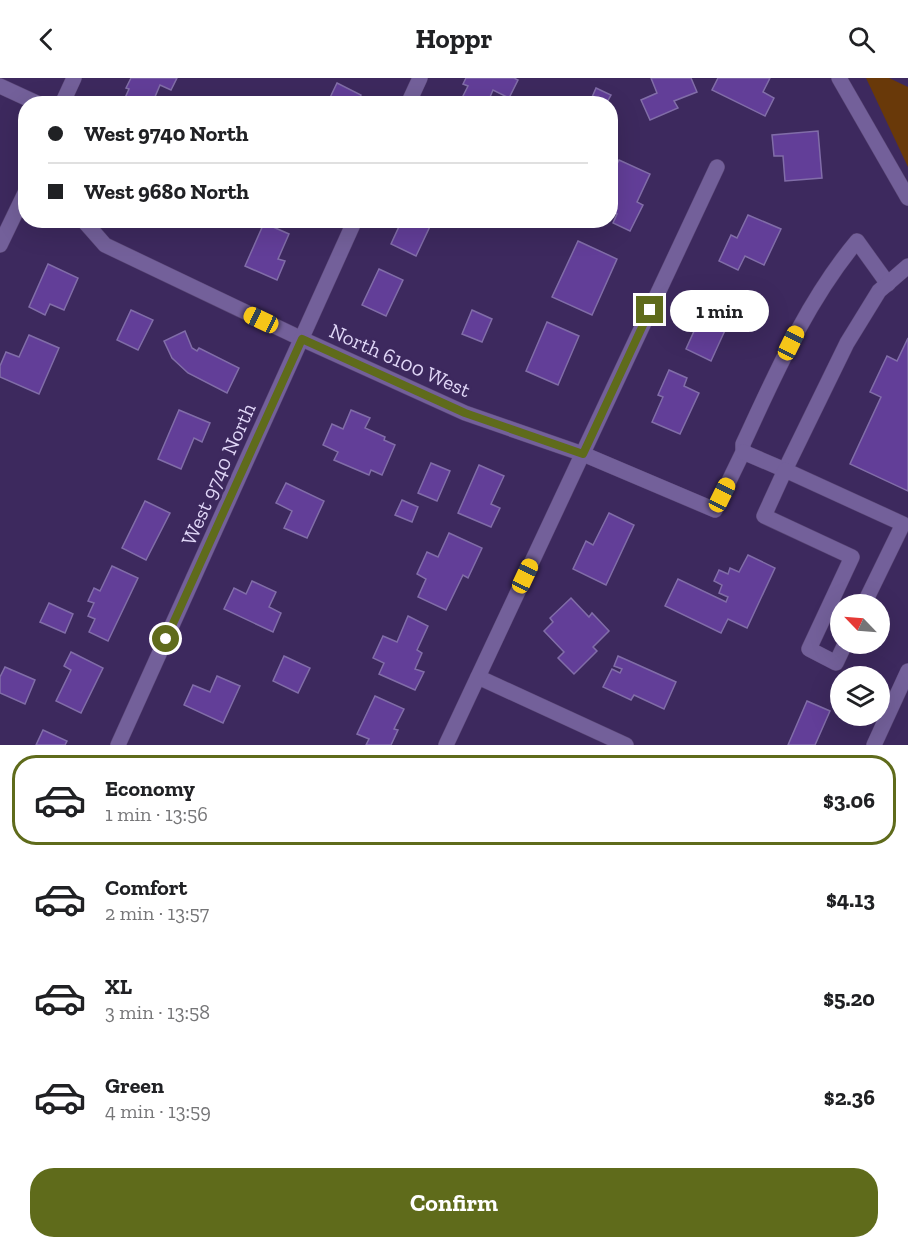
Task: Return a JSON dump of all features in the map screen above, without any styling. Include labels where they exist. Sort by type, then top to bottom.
[{"type":"street","points":[[66,96],[74,78]]},
{"type":"street","points":[[412,96],[420,78]]},
{"type":"street","points":[[839,78],[908,198]]},
{"type":"street","points":[[0,86],[22,96]]},
{"type":"street","points":[[446,745],[717,167]]},
{"type":"street","points":[[0,244],[18,207]]},
{"type":"street","name":"North 6100 West","points":[[90,228],[105,245],[302,339],[465,413],[583,454],[715,510],[743,452]]},
{"type":"street","name":"West 9740 North","points":[[118,745],[351,228]]},
{"type":"street","points":[[869,594],[905,525],[743,452],[742,444],[801,322],[843,258],[857,241],[888,284]]},
{"type":"street","points":[[834,594],[852,557],[764,516],[847,343],[879,291],[908,266]]},
{"type":"street","points":[[830,603],[808,649],[836,663],[840,654]]},
{"type":"street","points":[[874,745],[908,671]]},
{"type":"street","points":[[478,677],[626,745]]},
{"type":"shaded area","points":[[866,78],[889,78],[908,87],[908,167]]},
{"type":"building","points":[[131,78],[177,78],[171,90],[160,85],[155,96],[126,96],[129,89],[126,88]]},
{"type":"building","points":[[466,78],[514,78],[518,80],[510,96],[493,90],[490,96],[463,96],[468,86],[463,84]]},
{"type":"building","points":[[651,78],[691,78],[697,92],[674,101],[678,108],[650,120],[641,100],[657,93]]},
{"type":"building","points":[[718,78],[770,78],[763,92],[774,98],[765,116],[712,90]]},
{"type":"building","points":[[337,83],[361,95],[361,96],[331,96]]},
{"type":"building","points":[[596,88],[611,95],[610,96],[593,96]]},
{"type":"building","points":[[818,131],[822,178],[785,181],[783,156],[774,156],[772,135]]},
{"type":"building","points":[[619,160],[650,174],[637,202],[643,205],[630,231],[618,225]]},
{"type":"building","points":[[748,215],[781,229],[764,265],[745,256],[738,270],[719,261],[731,235],[737,238]]},
{"type":"building","points":[[262,228],[275,228],[289,234],[278,259],[285,261],[277,280],[245,266]]},
{"type":"building","points":[[398,228],[429,228],[416,256],[391,244]]},
{"type":"building","points":[[578,241],[617,259],[592,315],[552,297]]},
{"type":"building","points":[[48,264],[78,278],[64,310],[50,304],[45,315],[29,307]]},
{"type":"building","points":[[379,269],[403,280],[386,316],[362,305]]},
{"type":"building","points":[[705,292],[722,300],[718,309],[732,315],[711,361],[686,349],[699,320],[693,317]]},
{"type":"building","points":[[131,310],[153,320],[138,350],[117,340]]},
{"type":"building","points":[[472,310],[492,319],[482,342],[462,334]]},
{"type":"building","points":[[547,322],[579,336],[558,385],[526,371]]},
{"type":"building","points":[[185,331],[192,348],[197,351],[199,348],[239,368],[227,393],[188,373],[172,358],[164,341]]},
{"type":"building","points":[[29,335],[59,348],[39,394],[0,377],[0,366],[6,352],[19,357]]},
{"type":"building","points":[[908,338],[908,491],[850,464],[881,397],[870,392],[887,356],[897,361]]},
{"type":"building","points":[[669,370],[687,378],[684,386],[699,393],[680,434],[652,422],[663,397],[658,395]]},
{"type":"building","points":[[179,410],[210,423],[202,442],[194,438],[181,469],[158,459]]},
{"type":"building","points":[[351,410],[370,418],[365,428],[385,437],[384,440],[395,445],[382,475],[371,470],[369,475],[334,460],[338,452],[323,445],[332,424],[343,429]]},
{"type":"building","points":[[431,463],[450,471],[437,501],[418,493]]},
{"type":"building","points":[[479,465],[504,476],[491,504],[500,508],[491,527],[458,513]]},
{"type":"building","points":[[286,483],[324,501],[307,538],[284,528],[292,511],[276,503]]},
{"type":"building","points":[[402,500],[418,507],[412,522],[395,515]]},
{"type":"building","points":[[145,501],[170,513],[146,560],[122,548]]},
{"type":"building","points":[[609,513],[634,525],[606,585],[573,569],[586,541],[593,545]]},
{"type":"building","points":[[449,533],[482,548],[468,578],[463,575],[446,610],[418,597],[426,579],[417,574],[427,552],[438,557]]},
{"type":"building","points":[[748,555],[775,568],[747,628],[728,619],[721,633],[665,606],[678,579],[726,602],[728,597],[719,593],[722,585],[714,581],[719,570],[728,574],[730,568],[739,572]]},
{"type":"building","points":[[112,566],[138,578],[108,641],[89,632],[95,619],[88,616],[94,603],[88,601],[94,588],[100,591]]},
{"type":"building","points":[[252,581],[276,592],[269,607],[281,613],[273,632],[224,609],[234,588],[246,594]]},
{"type":"building","points":[[571,598],[589,617],[592,613],[609,631],[593,647],[597,651],[574,674],[558,658],[564,652],[544,631],[553,622],[550,618]]},
{"type":"building","points":[[49,603],[73,614],[65,633],[40,622]]},
{"type":"building","points":[[408,616],[428,626],[417,650],[422,653],[415,669],[424,672],[415,690],[379,674],[384,663],[373,658],[383,636],[397,642]]},
{"type":"building","points":[[71,652],[103,668],[81,713],[56,701],[71,670],[64,666]]},
{"type":"building","points":[[284,656],[310,668],[298,693],[273,681]]},
{"type":"building","points":[[618,656],[676,682],[664,709],[634,695],[631,700],[603,687],[612,669],[620,673],[622,669],[614,666]]},
{"type":"building","points":[[5,667],[35,680],[25,704],[0,693],[0,677]]},
{"type":"building","points":[[217,676],[240,686],[223,723],[184,705],[193,685],[210,692]]},
{"type":"building","points":[[375,696],[404,709],[394,729],[398,730],[391,745],[366,745],[369,739],[357,734]]},
{"type":"building","points":[[807,701],[830,711],[815,745],[788,745]]},
{"type":"building","points":[[43,730],[67,741],[65,745],[36,745]]},
{"type":"route","points":[[166,639],[302,339],[465,413],[583,454],[650,310]]}]
